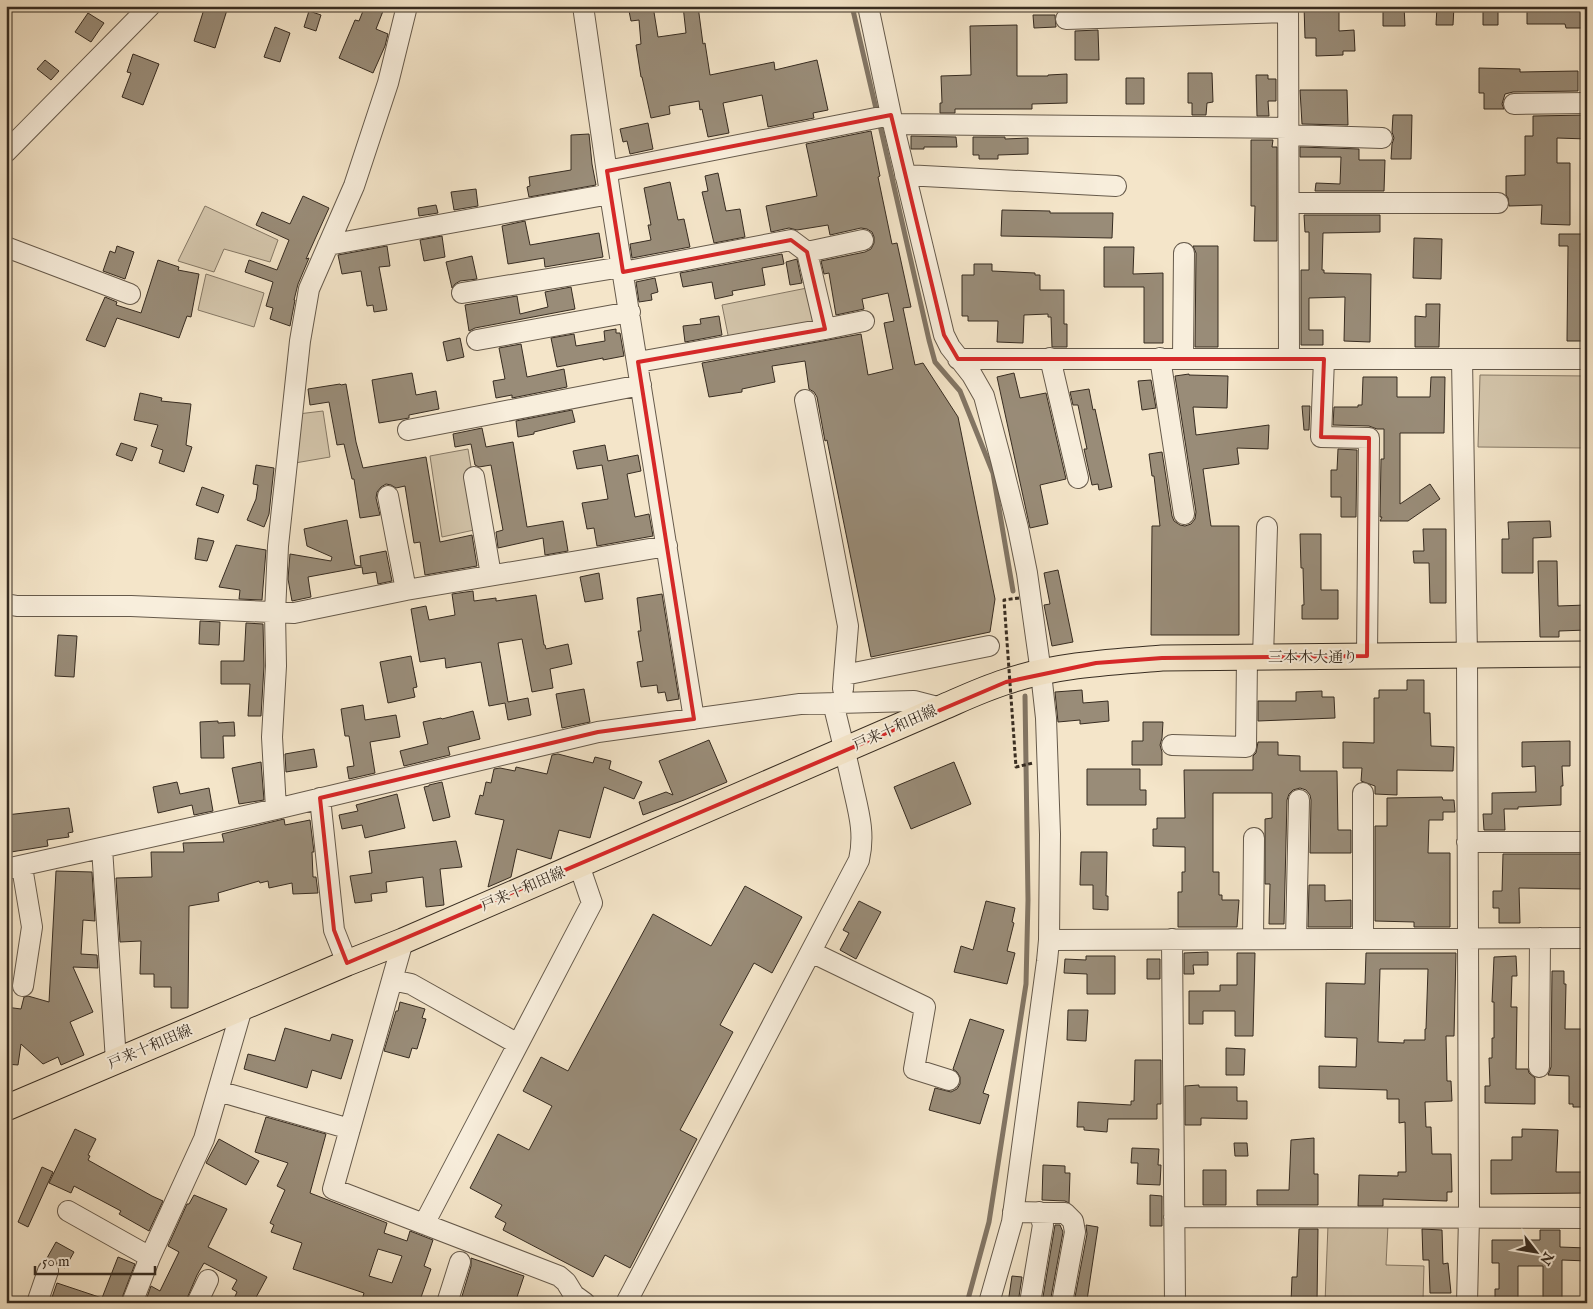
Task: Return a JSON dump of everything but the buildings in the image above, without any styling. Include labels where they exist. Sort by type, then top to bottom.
[{"type":"main road","name":"三本木大通り","points":[[1041,673],[1096,663],[1162,658],[1587,654]]},
{"type":"main road","name":"戸来十和田線","points":[[6,1108],[347,962],[403,941],[941,708],[1006,682],[1041,673]]},
{"type":"street","points":[[6,152],[150,6]]},
{"type":"street","points":[[276,809],[272,737],[276,666],[275,613],[278,546],[300,341],[309,290],[354,186],[388,83],[407,6]]},
{"type":"street","points":[[583,6],[610,194],[694,719]]},
{"type":"street","points":[[868,6],[885,118],[906,175],[944,335],[950,347],[972,375],[984,396],[1001,460],[1027,574],[1046,718],[1049,824],[1049,940],[1012,1222],[989,1303]]},
{"type":"street","points":[[1066,19],[1288,9],[1289,358]]},
{"type":"street","points":[[1514,104],[1587,103]]},
{"type":"street","points":[[608,171],[885,118],[1288,132],[1382,138]]},
{"type":"street","points":[[906,175],[1116,186]]},
{"type":"street","points":[[328,245],[610,194]]},
{"type":"street","points":[[1289,203],[1498,203]]},
{"type":"street","points":[[462,293],[623,270],[791,240],[807,252],[825,329]]},
{"type":"street","points":[[807,252],[863,240]]},
{"type":"street","points":[[6,247],[130,294]]},
{"type":"street","points":[[1183,358],[1184,253]]},
{"type":"street","points":[[477,340],[630,312]]},
{"type":"street","points":[[638,362],[864,321]]},
{"type":"street","points":[[1050,358],[1078,478]]},
{"type":"street","points":[[1160,358],[1184,514]]},
{"type":"street","points":[[958,359],[1587,359]]},
{"type":"street","points":[[1324,359],[1321,437],[1369,438],[1367,656]]},
{"type":"street","points":[[1462,360],[1467,656],[1469,1217],[1467,1303]]},
{"type":"street","points":[[408,430],[641,385]]},
{"type":"street","points":[[626,1303],[859,860],[862,846],[862,830],[837,703],[844,675],[848,626],[805,400]]},
{"type":"street","points":[[474,477],[491,576]]},
{"type":"street","points":[[388,496],[406,590]]},
{"type":"street","points":[[1172,745],[1246,747],[1268,527]]},
{"type":"street","points":[[6,604],[17,606],[130,606],[294,613],[406,590],[667,546]]},
{"type":"street","points":[[844,675],[989,646]]},
{"type":"street","points":[[23,986],[32,928],[14,868],[276,809],[598,732],[800,704],[914,701],[941,708]]},
{"type":"street","points":[[1363,792],[1363,939]]},
{"type":"street","points":[[320,798],[334,930],[347,962]]},
{"type":"street","points":[[1296,939],[1299,800]]},
{"type":"street","points":[[1253,939],[1254,838]]},
{"type":"street","points":[[1467,842],[1587,842]]},
{"type":"street","points":[[102,848],[116,1061]]},
{"type":"street","points":[[424,1224],[592,903],[579,865]]},
{"type":"street","points":[[1539,1068],[1540,938]]},
{"type":"street","points":[[1049,940],[1468,940],[1587,938]]},
{"type":"street","points":[[1172,939],[1175,1303]]},
{"type":"street","points":[[403,941],[333,1189],[558,1276],[566,1282],[574,1295],[585,1303]]},
{"type":"street","points":[[811,952],[925,1006],[914,1069],[949,1080]]},
{"type":"street","points":[[392,980],[411,984],[518,1044]]},
{"type":"street","points":[[132,1303],[150,1256],[204,1139],[242,1008]]},
{"type":"street","points":[[218,1091],[350,1129]]},
{"type":"street","points":[[68,1211],[150,1256]]},
{"type":"street","points":[[1013,1212],[1065,1213],[1074,1221],[1076,1232],[1062,1303]]},
{"type":"street","points":[[1030,1303],[1042,1225],[1039,1212]]},
{"type":"street","points":[[1174,1216],[1587,1218]]},
{"type":"street","points":[[447,1303],[460,1262]]},
{"type":"street","points":[[37,1303],[48,1271]]},
{"type":"street","points":[[197,1303],[208,1280]]},
{"type":"path","points":[[1019,598],[1004,600],[1016,767],[1034,763]]},
{"type":"highlighted area","points":[[891,115],[944,335],[958,359],[1324,359],[1321,437],[1369,438],[1367,656],[1162,658],[1096,663],[1006,682],[347,963],[334,930],[320,798],[598,732],[694,719],[638,362],[825,329],[807,252],[791,240],[623,272],[607,171]]},
{"type":"shaded area","points":[[205,206],[278,240],[270,262],[224,249],[214,272],[178,261]]},
{"type":"shaded area","points":[[206,274],[264,293],[254,327],[198,310]]},
{"type":"shaded area","points":[[807,288],[815,323],[729,340],[722,305]]},
{"type":"shaded area","points":[[1480,375],[1587,376],[1587,448],[1478,447]]},
{"type":"shaded area","points":[[323,411],[330,457],[295,463],[298,414]]},
{"type":"shaded area","points":[[468,449],[472,473],[474,530],[442,537],[430,456]]},
{"type":"shaded area","points":[[1328,1225],[1388,1225],[1386,1265],[1424,1266],[1423,1300],[1454,1300],[1454,1303],[1325,1303]]},
{"type":"waterway","points":[[852,6],[877,113]]},
{"type":"waterway","points":[[879,121],[935,362],[960,391],[993,473],[1013,591]]},
{"type":"waterway","points":[[967,1303],[989,1222],[1026,984],[1028,900],[1025,696]]}]
